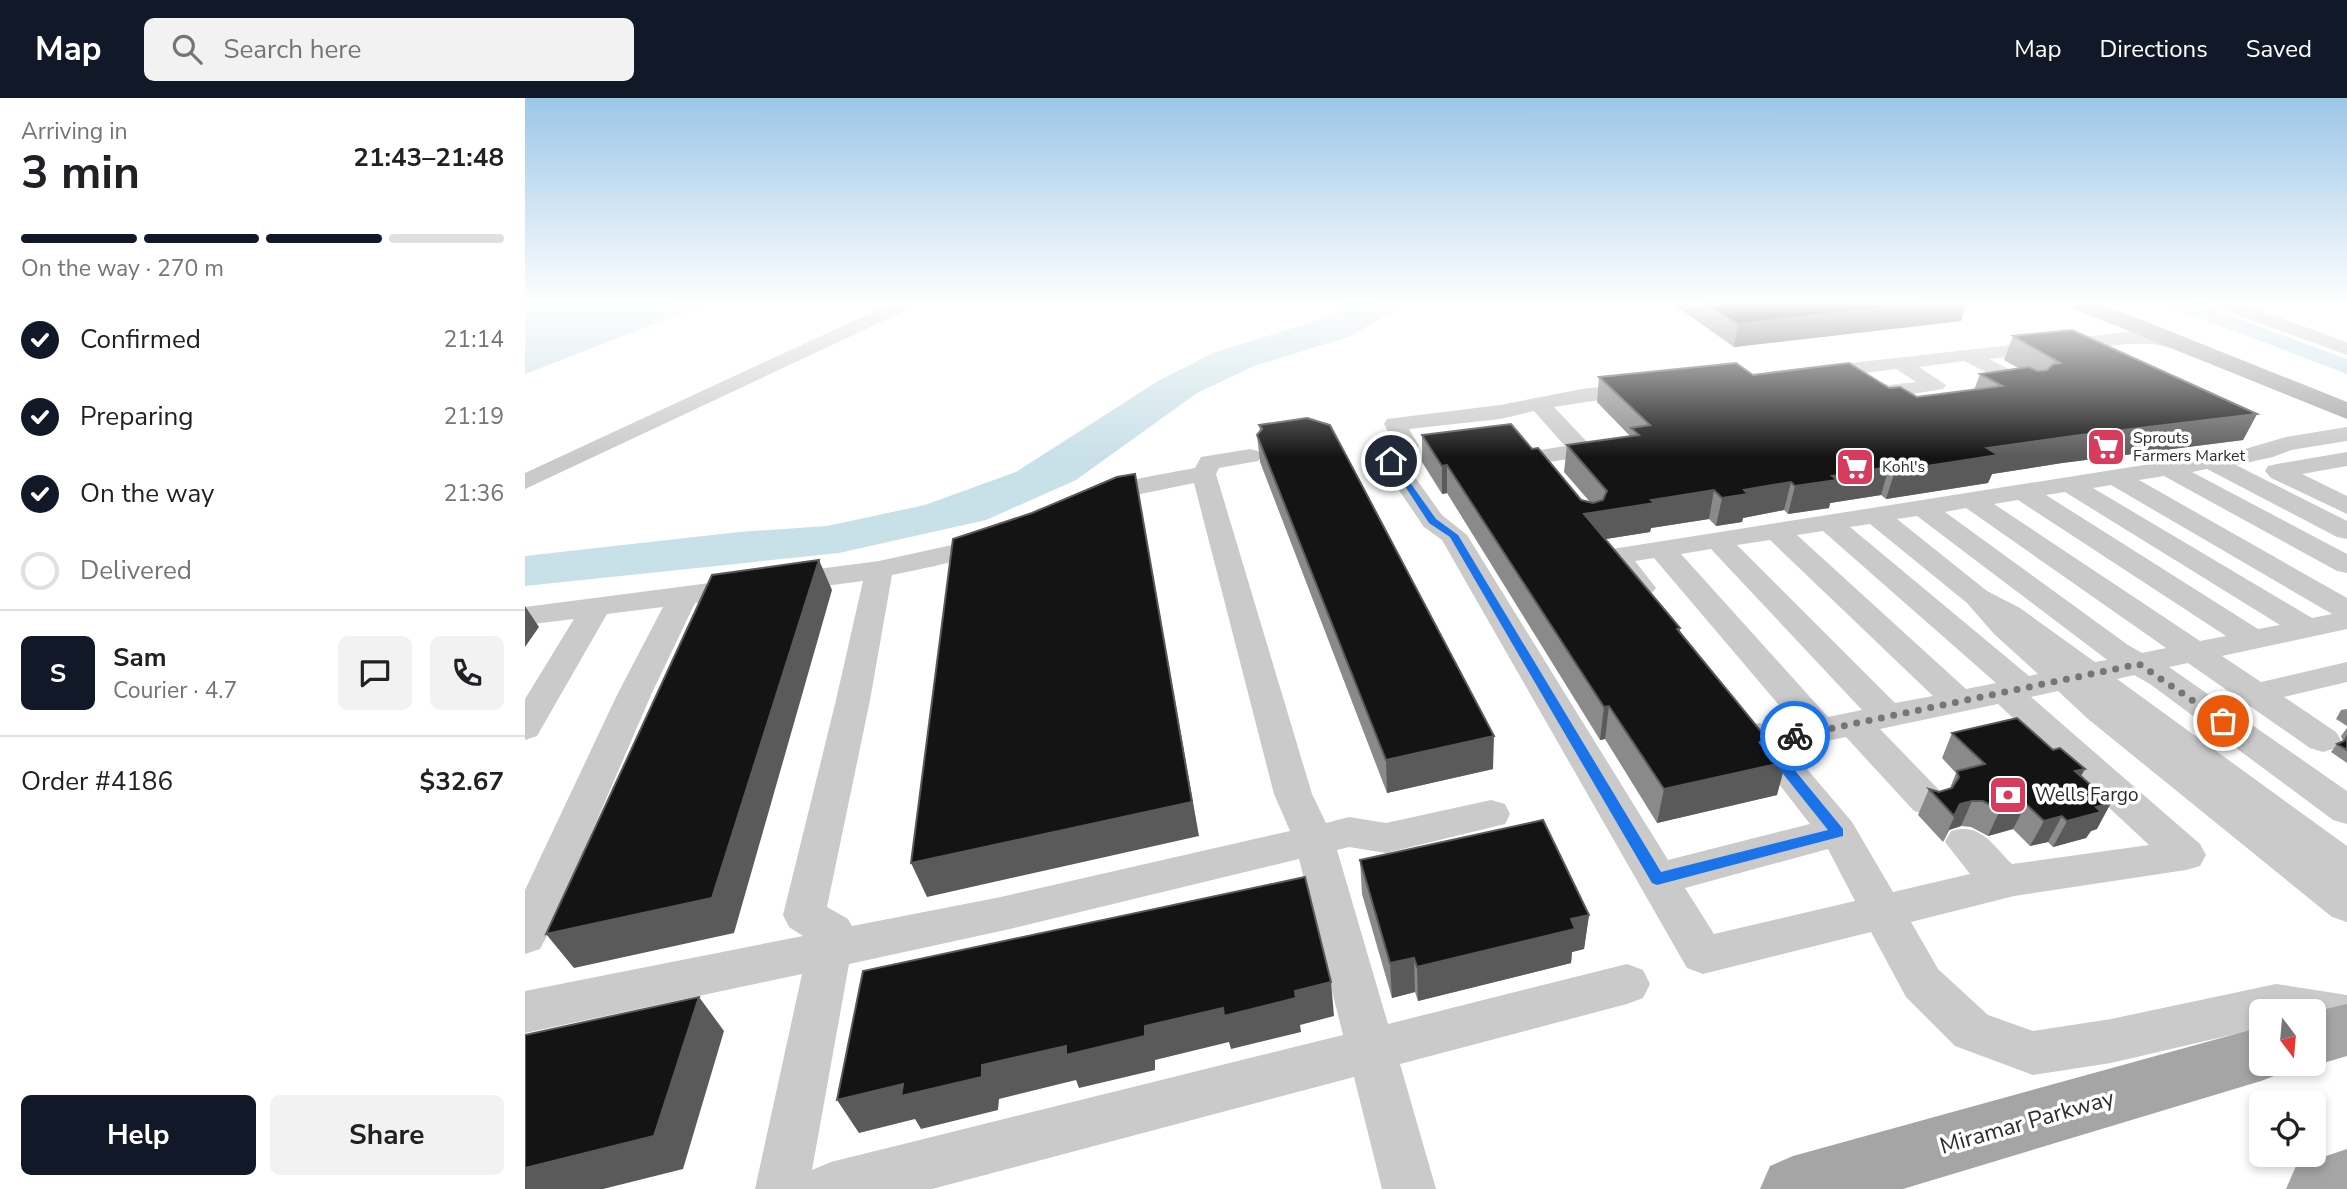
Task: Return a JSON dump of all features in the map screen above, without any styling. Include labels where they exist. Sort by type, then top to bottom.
[{"type":"main road","points":[[2208,355],[2347,411]]},
{"type":"main road","points":[[2262,355],[2347,388]]},
{"type":"main road","points":[[2326,1036],[2347,1030]]},
{"type":"main road","name":"Miramar Parkway","points":[[1793,1189],[2249,1058]]},
{"type":"main road","points":[[2319,1189],[2347,1182]]},
{"type":"street","points":[[525,482],[796,355]]},
{"type":"street","points":[[1899,363],[1936,386],[1888,392],[1843,377],[1809,381],[1797,376],[1899,363],[1966,355],[2030,388]]},
{"type":"street","points":[[1663,387],[1582,396],[1500,412],[1395,424],[1421,445],[1391,461],[1433,521],[1453,535],[1703,955],[2004,883],[2186,855],[2014,690],[1829,523]]},
{"type":"street","points":[[1540,405],[1591,449],[1529,449],[1554,478]]},
{"type":"street","points":[[1461,439],[1515,432],[1500,412]]},
{"type":"street","points":[[1663,616],[1609,546],[1661,549],[1718,541],[2245,456],[2265,452],[2285,443],[2347,433]]},
{"type":"street","points":[[1250,456],[1210,462],[1204,474],[1293,794],[1315,842],[1409,1189]]},
{"type":"street","points":[[2245,456],[2347,506]]},
{"type":"street","points":[[2277,471],[2347,459]]},
{"type":"street","points":[[2210,461],[2347,531]]},
{"type":"street","points":[[2167,468],[2347,565]]},
{"type":"street","points":[[1074,509],[1123,490],[1204,474]]},
{"type":"street","points":[[2115,477],[2347,610]]},
{"type":"street","points":[[2069,484],[2310,626],[2347,645]]},
{"type":"street","points":[[2023,492],[2252,639]]},
{"type":"street","points":[[1971,500],[2323,740]]},
{"type":"street","points":[[1922,508],[2117,652],[2162,677],[2347,810]]},
{"type":"street","points":[[1875,515],[1977,597],[2009,614],[2078,677],[2347,868]]},
{"type":"street","points":[[525,616],[879,570],[960,551],[1024,528]]},
{"type":"street","points":[[1776,531],[1959,701]]},
{"type":"street","points":[[1718,541],[1854,724]]},
{"type":"street","points":[[1661,549],[1854,724],[1927,801]]},
{"type":"street","points":[[782,1189],[833,932],[804,915],[826,807],[867,642],[879,570]]},
{"type":"street","points":[[525,936],[634,695],[684,594]]},
{"type":"street","points":[[525,728],[597,607]]},
{"type":"street","points":[[1765,742],[2347,620]]},
{"type":"street","points":[[2253,694],[2347,672]]},
{"type":"street","points":[[2078,677],[2100,711],[2347,905]]},
{"type":"street","points":[[1739,710],[1838,832],[1922,983],[1972,1031],[2033,1053],[2111,1041],[2276,1004],[2347,1016]]},
{"type":"street","points":[[525,1012],[831,951],[1315,842],[1349,832],[1386,838],[1491,814]]},
{"type":"street","points":[[1657,879],[1838,832]]},
{"type":"street","points":[[1965,842],[2004,883]]},
{"type":"street","points":[[831,1189],[1627,984]]},
{"type":"water","points":[[525,355],[574,355],[525,374]]},
{"type":"water","points":[[1209,355],[1290,355],[1254,366],[1197,393],[1076,480],[986,520],[839,553],[525,586],[525,556],[739,532],[827,526],[925,505],[1016,472],[1158,381]]},
{"type":"water","points":[[2297,355],[2336,355],[2347,359],[2347,374]]},
{"type":"building","points":[[2046,355],[2127,355],[2257,414],[1987,448],[1998,455],[1895,471],[1889,467],[1832,476],[1837,480],[1795,486],[1791,482],[1744,490],[1748,494],[1722,498],[1714,490],[1584,514],[1680,628],[1677,629],[1786,762],[1664,789],[1609,706],[1604,707],[1447,465],[1442,466],[1422,435],[1511,424],[1532,449],[1538,448],[1581,500],[1593,503],[1603,500],[1607,491],[1567,445],[1639,435],[1631,428],[1650,425],[1599,377],[1736,363],[1753,375],[1849,363],[1889,388],[1900,387],[1917,397],[2002,386],[1980,374],[2029,367],[2038,371],[2047,370],[2053,364],[2060,363]]},
{"type":"building","points":[[1307,418],[1330,425],[1494,736],[1386,760],[1257,435],[1262,429],[1259,425]]},
{"type":"building","points":[[1135,474],[1192,802],[911,863],[953,539],[1032,513],[1117,477]]},
{"type":"building","points":[[819,560],[712,898],[546,934],[712,575]]},
{"type":"building","points":[[2017,718],[2053,750],[2060,748],[2085,769],[2075,771],[2111,803],[2096,807],[2101,812],[2067,821],[2062,816],[2044,821],[2026,804],[2000,810],[1983,801],[1960,804],[1954,816],[1929,789],[1939,792],[1952,788],[1959,777],[1957,771],[1985,764],[1952,733]]},
{"type":"building","points":[[2347,737],[2347,750],[2337,744]]},
{"type":"building","points":[[1543,820],[1589,915],[1571,919],[1575,929],[1417,967],[1414,958],[1390,963],[1360,860]]},
{"type":"building","points":[[1305,877],[1331,982],[1295,991],[1296,998],[1224,1016],[1223,1008],[1145,1026],[1145,1036],[1066,1055],[1066,1046],[982,1065],[982,1077],[901,1096],[903,1084],[837,1100],[863,971]]},
{"type":"building","points":[[699,997],[654,1136],[525,1168],[525,1035]]},
{"type":"way so far","points":[[1795,736],[2139,664],[2162,677],[2223,721]]},
{"type":"place","name":"Sprouts Farmers Market","points":[[2106,447]]},
{"type":"place","name":"Kohl's","points":[[1855,467]]},
{"type":"place","name":"Wells Fargo","points":[[2008,795]]},
{"type":"route","points":[[1391,461],[1433,521],[1453,535],[1657,879],[1838,832],[1765,742],[1795,736]]}]
